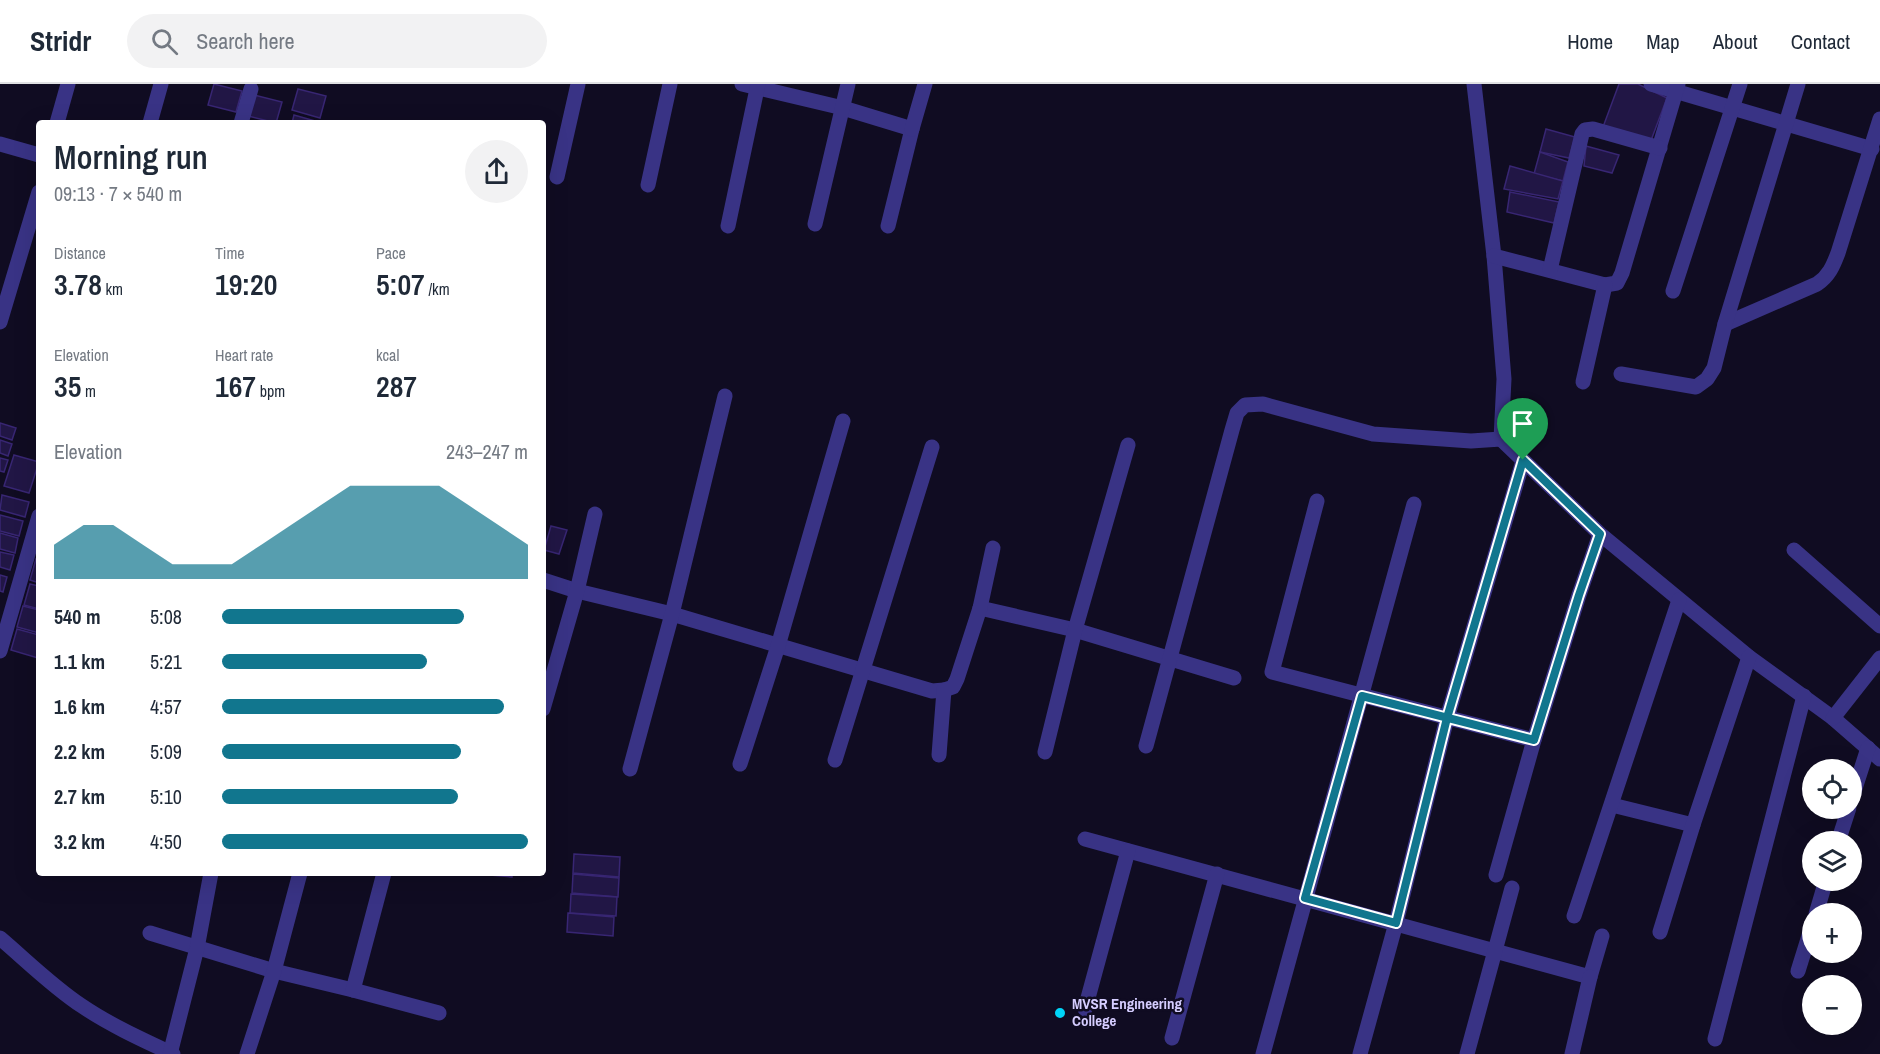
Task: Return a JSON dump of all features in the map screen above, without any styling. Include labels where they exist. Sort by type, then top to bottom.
[{"type":"street","points":[[58,120],[68,84]]},
{"type":"street","points":[[151,120],[161,84]]},
{"type":"street","points":[[557,177],[578,84]]},
{"type":"street","points":[[648,186],[670,84]]},
{"type":"street","points":[[742,84],[843,108],[912,129]]},
{"type":"street","points":[[815,224],[848,84]]},
{"type":"street","points":[[888,226],[925,84]]},
{"type":"street","points":[[1474,84],[1494,256],[1504,379],[1501,439]]},
{"type":"street","points":[[1651,84],[1677,88],[1732,109],[1872,149]]},
{"type":"street","points":[[1673,291],[1740,84]]},
{"type":"street","points":[[1621,374],[1696,387],[1707,379],[1714,368],[1725,324],[1798,84]]},
{"type":"street","points":[[728,226],[758,86]]},
{"type":"street","points":[[1494,256],[1605,285],[1617,283],[1622,273],[1677,88]]},
{"type":"street","points":[[243,120],[250,89]]},
{"type":"street","points":[[1725,324],[1818,284],[1825,278],[1838,253],[1880,119]]},
{"type":"street","points":[[1550,270],[1582,134],[1585,130],[1593,129],[1660,148]]},
{"type":"street","points":[[0,144],[36,154]]},
{"type":"street","points":[[0,322],[36,202]]},
{"type":"street","points":[[1583,382],[1605,285]]},
{"type":"street","points":[[630,769],[672,614],[725,396]]},
{"type":"street","points":[[1146,746],[1232,430],[1238,413],[1245,405],[1263,404],[1373,434],[1471,441],[1501,439],[1600,534],[1749,657],[1833,718],[1880,759]]},
{"type":"street","points":[[740,764],[778,646],[843,421]]},
{"type":"street","points":[[1045,752],[1075,630],[1128,445]]},
{"type":"street","points":[[835,760],[932,447]]},
{"type":"street","points":[[1360,1054],[1396,923],[1447,718],[1523,460]]},
{"type":"street","points":[[1317,501],[1272,672],[1534,740]]},
{"type":"street","points":[[1263,1054],[1414,504]]},
{"type":"street","points":[[546,699],[577,591],[595,514]]},
{"type":"street","points":[[0,651],[36,526]]},
{"type":"street","points":[[1496,875],[1534,740],[1600,534]]},
{"type":"street","points":[[546,581],[577,591],[672,614],[932,691],[953,687],[957,679],[980,608],[993,548]]},
{"type":"street","points":[[1794,550],[1880,626]]},
{"type":"street","points":[[1574,916],[1679,600]]},
{"type":"street","points":[[980,608],[1075,630],[1234,678]]},
{"type":"street","points":[[1660,932],[1749,657]]},
{"type":"street","points":[[1833,718],[1880,658]]},
{"type":"street","points":[[939,755],[944,690]]},
{"type":"street","points":[[1716,1039],[1804,696]]},
{"type":"street","points":[[1862,767],[1868,748]]},
{"type":"street","points":[[1612,805],[1693,825]]},
{"type":"street","points":[[1085,839],[1590,977]]},
{"type":"street","points":[[1085,1009],[1128,850]]},
{"type":"street","points":[[1172,1038],[1218,874]]},
{"type":"street","points":[[0,938],[82,1006],[171,1054],[197,948],[210,876]]},
{"type":"street","points":[[247,1054],[274,971],[299,876]]},
{"type":"street","points":[[353,990],[383,876]]},
{"type":"street","points":[[1467,1054],[1512,888]]},
{"type":"street","points":[[150,933],[274,971],[439,1013]]},
{"type":"street","points":[[1572,1054],[1602,936]]},
{"type":"street","points":[[1798,971],[1802,958]]},
{"type":"building","points":[[214,84],[242,91],[236,112],[208,105]]},
{"type":"building","points":[[1619,84],[1638,84],[1667,98],[1650,143],[1603,127]]},
{"type":"building","points":[[298,89],[326,96],[320,118],[292,110]]},
{"type":"building","points":[[254,95],[282,102],[277,120],[248,116]]},
{"type":"building","points":[[294,115],[312,120],[293,120]]},
{"type":"building","points":[[1546,129],[1575,137],[1569,158],[1540,152]]},
{"type":"building","points":[[1586,146],[1619,155],[1612,173],[1584,166]]},
{"type":"building","points":[[1540,152],[1568,162],[1563,181],[1534,174]]},
{"type":"building","points":[[1510,166],[1563,181],[1558,199],[1504,189]]},
{"type":"building","points":[[1510,192],[1559,202],[1554,223],[1507,212]]},
{"type":"building","points":[[0,423],[16,428],[12,440],[0,436]]},
{"type":"building","points":[[0,440],[12,444],[8,456],[0,453]]},
{"type":"building","points":[[14,455],[36,461],[36,471],[29,493],[4,486]]},
{"type":"building","points":[[0,458],[8,460],[4,472],[0,471]]},
{"type":"building","points":[[2,495],[29,502],[25,517],[0,510]]},
{"type":"building","points":[[0,515],[23,521],[19,536],[0,531]]},
{"type":"building","points":[[551,526],[567,530],[559,554],[546,551]]},
{"type":"building","points":[[0,533],[18,538],[15,553],[0,549]]},
{"type":"building","points":[[0,552],[14,555],[10,570],[0,567]]},
{"type":"building","points":[[36,559],[36,582],[30,580]]},
{"type":"building","points":[[0,575],[7,577],[3,592],[0,591]]},
{"type":"building","points":[[30,584],[36,585],[36,608],[24,605]]},
{"type":"building","points":[[23,606],[36,609],[36,632],[17,627]]},
{"type":"building","points":[[17,629],[36,634],[36,657],[11,650]]},
{"type":"building","points":[[574,854],[620,857],[619,877],[573,873]]},
{"type":"building","points":[[573,874],[619,878],[618,897],[572,893]]},
{"type":"building","points":[[571,894],[617,897],[616,916],[570,913]]},
{"type":"building","points":[[568,913],[614,917],[613,936],[567,932]]},
{"type":"place","name":"MVSR Engineering College","points":[[1060,1013]]},
{"type":"route","points":[[1523,460],[1447,718],[1396,923],[1305,898],[1362,696],[1447,718],[1534,740],[1600,534],[1523,460]]}]
